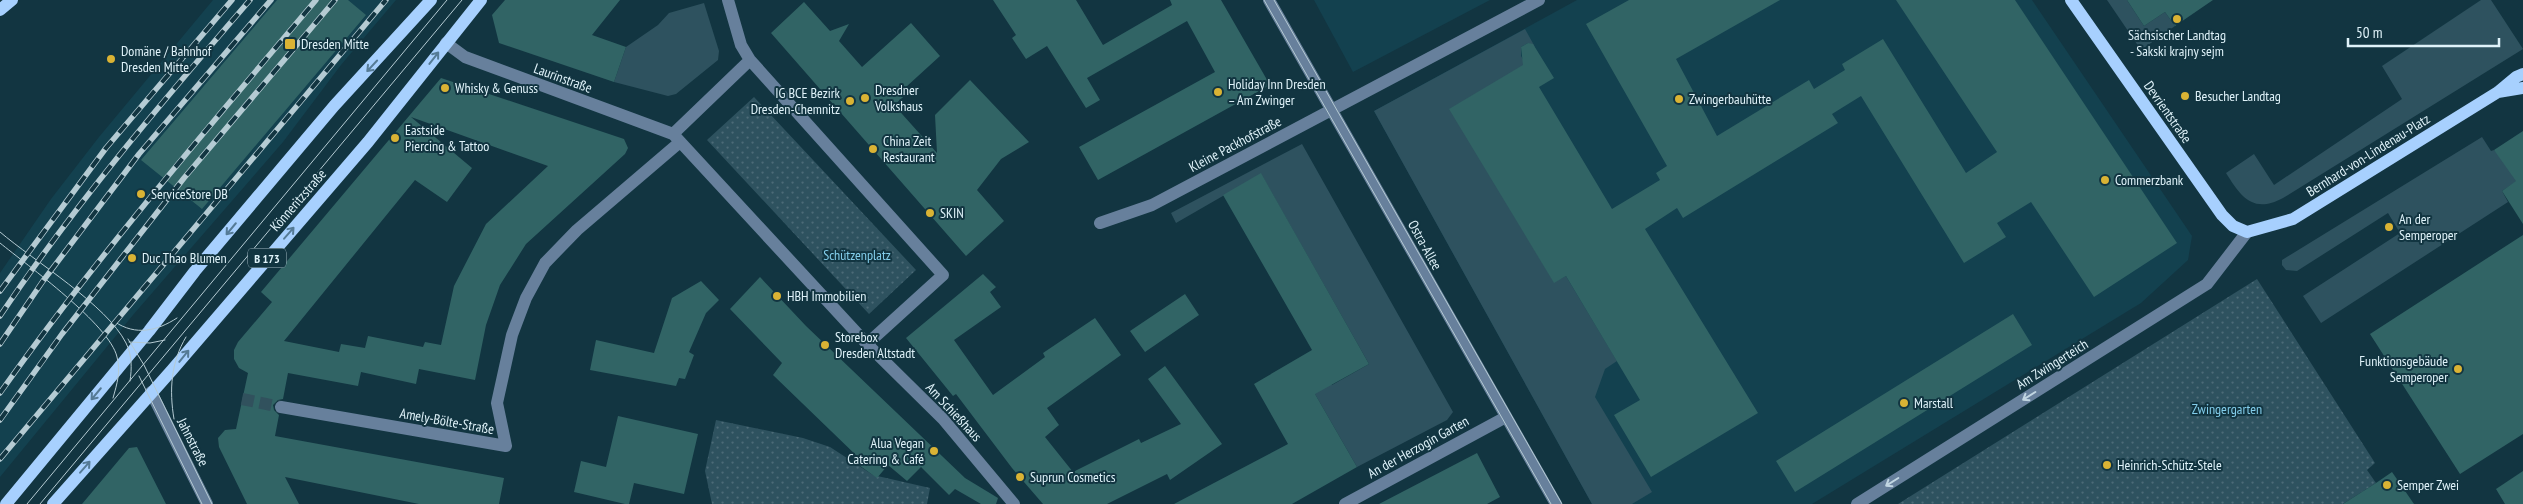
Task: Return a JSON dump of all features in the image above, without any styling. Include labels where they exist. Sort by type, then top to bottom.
[{"type":"main road","points":[[0,10],[12,0]]},
{"type":"main road","points":[[6,504],[149,331],[195,271],[334,106],[431,0]]},
{"type":"main road","name":"Könneritzstraße","points":[[53,504],[368,142],[481,0]]},
{"type":"main road","name":"Devrientstraße","points":[[2071,0],[2222,215],[2234,226],[2247,232]]},
{"type":"main road","points":[[2498,92],[2516,76],[2523,74]]},
{"type":"main road","points":[[2498,92],[2523,88]]},
{"type":"main road","name":"Bernhard-von-Lindenau-Platz","points":[[2247,232],[2294,218],[2498,92]]},
{"type":"street","points":[[728,0],[741,45],[750,60],[943,275],[867,344],[676,138],[750,60]]},
{"type":"street","name":"Ostra-Allee","points":[[1269,0],[1556,504]]},
{"type":"street","name":"Kleine Packhofstraße","points":[[1100,222],[1152,205],[1539,0]]},
{"type":"street","name":"Laurinstraße","points":[[446,43],[466,57],[676,138]]},
{"type":"street","name":"Amely-Bölte-Straße","points":[[281,406],[506,446],[498,402],[512,335],[526,298],[545,263],[577,230],[676,138]]},
{"type":"street","name":"Am Zwingerteich","points":[[1857,504],[2207,284],[2247,232]]},
{"type":"street","name":"Am Schießhaus","points":[[867,344],[943,419],[1014,504]]},
{"type":"street","name":"Jahnstraße","points":[[151,392],[207,504]]},
{"type":"street","name":"An der Herzogin Garten","points":[[1345,504],[1506,417]]},
{"type":"shaded area","points":[[213,0],[396,0],[341,65],[283,142],[133,315],[0,477],[0,273],[51,199],[99,137]]},
{"type":"shaded area","points":[[1314,0],[1490,0],[1353,72]]},
{"type":"shaded area","points":[[1577,0],[2032,0],[2192,236],[2188,260],[2141,303],[1812,504],[1592,504],[1374,111]]},
{"type":"green space","points":[[2107,0],[2127,0],[2144,26],[2165,12],[2175,26],[2141,50]]},
{"type":"green space","points":[[2481,0],[2491,0],[2523,49],[2273,203],[2256,203],[2243,196],[2237,189],[2226,173],[2254,154],[2274,185],[2402,99],[2382,66]]},
{"type":"green space","points":[[704,3],[719,51],[718,60],[676,94],[668,96],[614,82],[626,47],[658,25],[669,13]]},
{"type":"green space","points":[[1525,29],[1535,47],[1528,43],[1521,47],[1521,56],[1526,64],[1450,109],[1554,282],[1566,276],[1617,361],[1605,369],[1595,397],[1652,492],[1632,504],[1592,504],[1374,111]]},
{"type":"green space","name":"Schützenplatz","points":[[754,97],[916,270],[869,314],[707,140]]},
{"type":"green space","points":[[2482,137],[2491,151],[2494,150],[2523,177],[2502,191],[2508,202],[2321,323],[2303,296],[2400,233],[2388,213],[2297,271],[2286,270],[2282,265],[2282,260]]},
{"type":"green space","points":[[1302,144],[1453,412],[1447,420],[1357,467],[1308,382],[1324,373],[1332,385],[1369,364],[1261,174],[1176,223],[1171,213]]},
{"type":"green space","name":"Zwingergarten","points":[[2257,279],[2375,463],[2367,470],[2376,483],[2343,504],[1898,504]]},
{"type":"green space","points":[[716,420],[803,438],[830,447],[873,475],[930,488],[927,504],[712,504],[705,471]]},
{"type":"building","points":[[277,0],[348,0],[366,15],[202,209],[141,160]]},
{"type":"building","points":[[505,0],[620,0],[592,35],[626,47],[614,82],[499,43],[492,15]]},
{"type":"building","points":[[993,0],[1076,0],[1103,45],[1172,5],[1170,0],[1221,0],[1270,85],[1098,180],[1079,147],[1215,72],[1187,21],[1087,78],[1100,100],[1086,108],[1047,46],[1026,59],[1012,38],[1016,35]]},
{"type":"building","points":[[1629,0],[1780,0],[1676,59],[1717,136],[1809,80],[1814,89],[1845,70],[1842,64],[1883,39],[1966,173],[1997,152],[1896,0],[2015,0],[2177,243],[2094,297],[2031,202],[1997,223],[2006,237],[1964,263],[1861,96],[1832,114],[1838,123],[1683,218],[1677,208],[1645,229],[1758,413],[1651,477],[1614,415],[1640,400],[1566,276],[1554,283],[1449,109],[1523,65],[1521,47],[1528,43],[1533,44],[1554,78],[1539,87],[1612,209],[1660,180],[1656,173],[1667,166],[1586,24]]},
{"type":"building","name":"Sächsischer Landtag - Sakski krajny sejm","points":[[2127,0],[2213,0],[2175,26],[2165,12],[2144,26]]},
{"type":"building","points":[[804,2],[830,31],[849,24],[839,41],[862,67],[911,23],[940,56],[906,87],[910,91],[894,105],[937,153],[935,115],[970,80],[1029,142],[1001,159],[977,190],[1004,221],[966,256],[771,33]]},
{"type":"building","points":[[441,78],[624,139],[628,148],[625,154],[526,244],[500,285],[486,325],[475,380],[419,369],[416,384],[361,372],[358,386],[288,373],[283,399],[278,400],[273,405],[274,410],[279,415],[275,436],[504,478],[499,504],[419,504],[285,477],[299,504],[247,504],[219,447],[218,438],[225,430],[236,429],[248,373],[239,368],[234,359],[234,350],[238,342],[272,302],[261,292]],"holes":[[[411,117],[548,166],[486,224],[454,286],[441,345],[425,342],[423,347],[368,336],[365,348],[341,344],[339,352],[284,341],[415,180],[447,202],[472,168]]]},
{"type":"building","points":[[2523,131],[2523,224],[2502,191],[2516,181],[2494,150]]},
{"type":"building","points":[[1261,173],[1369,364],[1315,394],[1357,467],[1292,504],[1174,504],[1288,444],[1254,384],[1312,350],[1223,195]]},
{"type":"building","name":"Funktionsgebäude Semperoper","points":[[2523,235],[2523,434],[2460,474],[2370,334]]},
{"type":"building","points":[[983,274],[996,287],[990,292],[1001,307],[954,340],[993,395],[1045,357],[1043,353],[1095,318],[1121,355],[1047,408],[1059,425],[1045,437],[1073,472],[1139,439],[1141,443],[1181,424],[1148,379],[1165,366],[1222,444],[1170,480],[1167,474],[1107,504],[1043,504],[1012,468],[956,394],[953,396],[906,338]]},
{"type":"building","points":[[760,277],[806,326],[965,478],[998,498],[996,504],[981,504],[955,489],[949,495],[921,467],[907,481],[888,465],[877,478],[856,463],[860,459],[773,375],[782,363],[730,309]]},
{"type":"building","points":[[701,281],[719,300],[706,313],[689,352],[694,355],[685,379],[679,378],[676,386],[590,370],[596,340],[654,353],[672,298]]},
{"type":"building","points":[[1185,294],[1199,315],[1145,352],[1130,331]]},
{"type":"building","name":"Marstall","points":[[2013,314],[2032,345],[1795,492],[1776,461]]},
{"type":"building","points":[[618,416],[698,434],[684,494],[634,483],[629,504],[625,504],[574,492],[581,461],[606,467]]},
{"type":"building","points":[[137,447],[166,504],[82,504],[129,448]]},
{"type":"building","points":[[1477,453],[1500,497],[1487,504],[1379,504]]},
{"type":"building","points":[[2523,471],[2523,504],[2505,504],[2496,489]]},
{"type":"building","name":"Semper Zwei","points":[[2392,472],[2414,504],[2343,504],[2376,483]]},
{"type":"tunnel","points":[[242,399],[281,407]]},
{"type":"tram line","points":[[27,504],[447,0]]},
{"type":"tram line","points":[[40,504],[462,0]]},
{"type":"tram line","points":[[1264,0],[1551,504]]},
{"type":"tram line","points":[[1274,0],[1562,504]]},
{"type":"tram line","points":[[0,232],[69,284],[117,329],[126,343],[129,352],[131,366],[130,381]]},
{"type":"tram line","points":[[0,243],[66,296],[100,329],[111,344],[119,367],[113,398]]},
{"type":"tram line","points":[[115,322],[131,329],[146,330],[162,326],[177,318]]},
{"type":"tram line","points":[[174,419],[172,376],[177,356],[186,337]]},
{"type":"tram line","points":[[128,339],[144,365],[212,504]]},
{"type":"tram line","points":[[129,342],[150,343],[165,340]]},
{"type":"tram line","points":[[139,376],[202,504]]},
{"type":"railway","points":[[0,291],[106,148],[232,0]]},
{"type":"railway","points":[[0,316],[58,234],[120,154],[250,0]]},
{"type":"railway","points":[[0,344],[43,281],[139,154],[271,0]]},
{"type":"railway","points":[[0,393],[114,242],[316,0]]},
{"type":"railway","points":[[0,420],[62,334],[184,178],[335,0]]},
{"type":"railway","points":[[0,459],[386,0]]},
{"type":"place","name":"Sächsischer Landtag - Sakski krajny sejm","points":[[2177,19]]},
{"type":"place","name":"Dresden Mitte","points":[[290,44]]},
{"type":"place","name":"Domäne / Bahnhof Dresden Mitte","points":[[111,59]]},
{"type":"place","name":"Whisky & Genuss","points":[[445,88]]},
{"type":"place","name":"Holiday Inn Dresden – Am Zwinger","points":[[1218,92]]},
{"type":"place","name":"Besucher Landtag","points":[[2185,96]]},
{"type":"place","name":"Dresdner Volkshaus","points":[[865,98]]},
{"type":"place","name":"Zwingerbauhütte","points":[[1679,99]]},
{"type":"place","name":"IG BCE Bezirk Dresden-Chemnitz","points":[[850,101]]},
{"type":"place","name":"Eastside Piercing & Tattoo","points":[[395,138]]},
{"type":"place","name":"China Zeit Restaurant","points":[[873,149]]},
{"type":"place","name":"Commerzbank","points":[[2105,180]]},
{"type":"place","name":"ServiceStore DB","points":[[141,194]]},
{"type":"place","name":"SKIN","points":[[930,213]]},
{"type":"place","name":"An der Semperoper","points":[[2389,227]]},
{"type":"place","name":"Duc Thao Blumen","points":[[132,258]]},
{"type":"place","name":"HBH Immobilien","points":[[777,296]]},
{"type":"place","name":"Storebox Dresden Altstadt","points":[[825,345]]},
{"type":"place","name":"Funktionsgebäude Semperoper","points":[[2458,369]]},
{"type":"place","name":"Marstall","points":[[1904,403]]},
{"type":"place","name":"Alua Vegan Catering & Café","points":[[934,451]]},
{"type":"place","name":"Heinrich-Schütz-Stele","points":[[2107,465]]},
{"type":"place","name":"Suprun Cosmetics","points":[[1020,477]]},
{"type":"place","name":"Semper Zwei","points":[[2387,485]]}]
